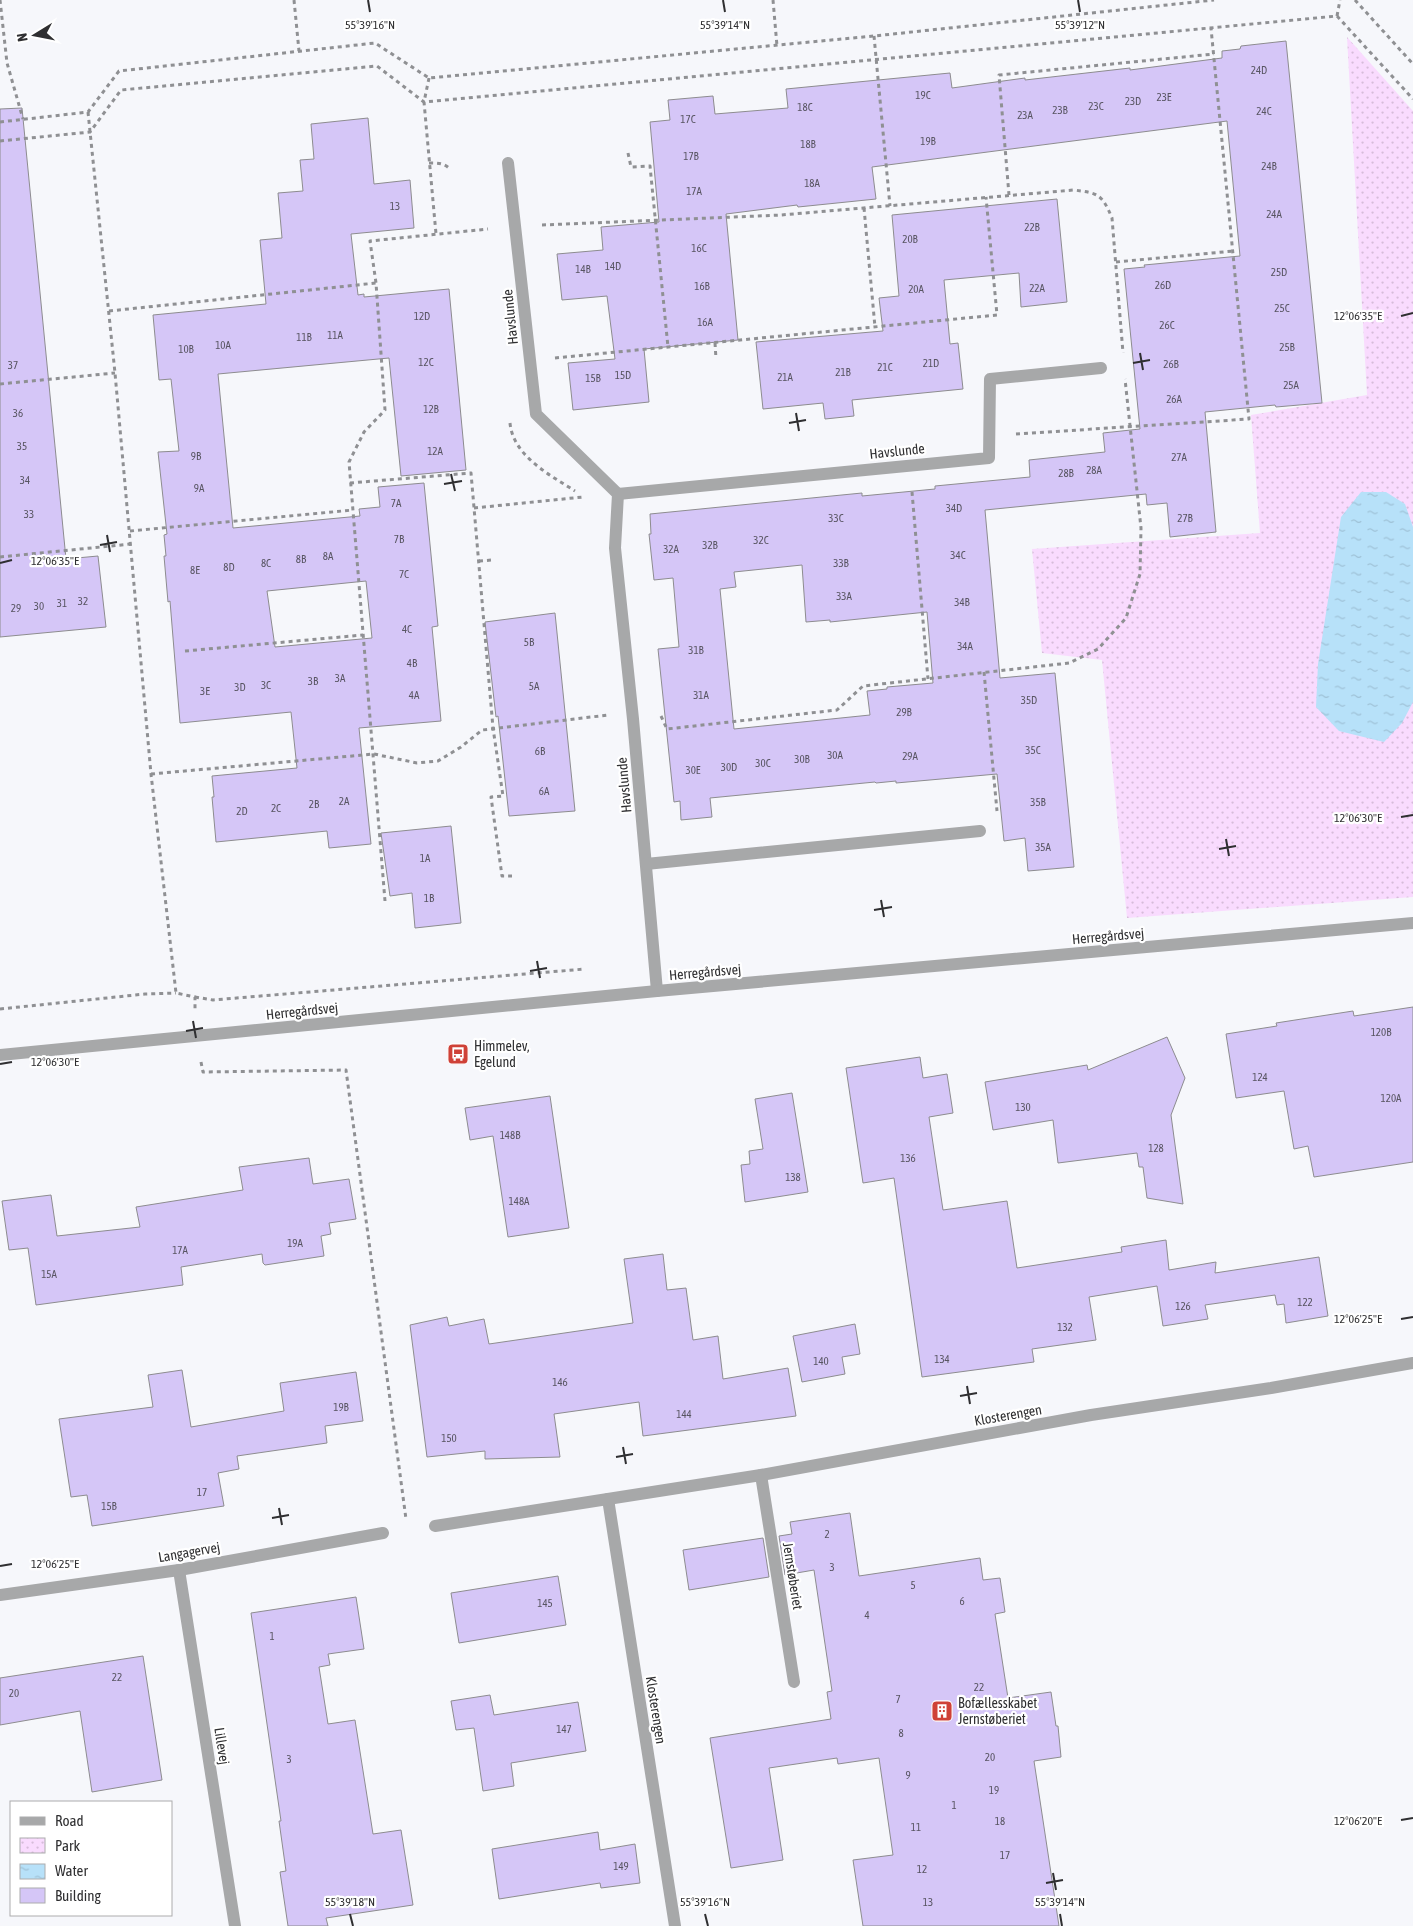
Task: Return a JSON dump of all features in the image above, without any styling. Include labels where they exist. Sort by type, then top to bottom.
[{"type":"street","name":"Havslunde","points":[[508,163],[536,414],[618,494],[615,548],[657,992]]},
{"type":"street","points":[[989,458],[990,380],[1101,368]]},
{"type":"street","name":"Havslunde","points":[[618,494],[989,458]]},
{"type":"street","points":[[646,864],[980,831]]},
{"type":"street","name":"Herregårdsvej","points":[[0,1054],[1413,923]]},
{"type":"street","name":"Klosterengen","points":[[435,1526],[761,1475],[1072,1419],[1271,1388],[1413,1363]]},
{"type":"street","name":"Jernstøberiet","points":[[761,1475],[794,1682]]},
{"type":"street","name":"Klosterengen","points":[[608,1499],[675,1926]]},
{"type":"street","name":"Langagervej","points":[[0,1594],[179,1570],[383,1533]]},
{"type":"street","name":"Lillevej","points":[[179,1570],[235,1926]]},
{"type":"path","points":[[0,0],[8,63],[23,119]]},
{"type":"path","points":[[294,0],[299,52]]},
{"type":"path","points":[[773,0],[777,46]]},
{"type":"path","points":[[176,993],[152,774],[115,373],[88,112],[119,71],[374,43],[429,78],[777,46],[1214,0]]},
{"type":"path","points":[[1340,0],[1338,16],[1413,99]]},
{"type":"path","points":[[1355,0],[1413,64]]},
{"type":"path","points":[[0,141],[90,132],[121,90],[377,66],[424,102],[1338,16]]},
{"type":"path","points":[[989,458],[1005,435],[1249,419],[1211,28]]},
{"type":"path","points":[[874,36],[890,206]]},
{"type":"path","points":[[1408,59],[1413,53]]},
{"type":"path","points":[[1010,195],[998,75],[1214,54]]},
{"type":"path","points":[[429,78],[424,102],[436,234]]},
{"type":"path","points":[[0,122],[88,112]]},
{"type":"path","points":[[628,153],[631,168],[650,166],[668,347]]},
{"type":"path","points":[[429,162],[440,162],[450,169]]},
{"type":"path","points":[[530,361],[997,314],[986,197]]},
{"type":"path","points":[[864,208],[875,327]]},
{"type":"path","points":[[1116,262],[1233,251]]},
{"type":"path","points":[[109,311],[376,283]]},
{"type":"path","points":[[715,342],[716,359]]},
{"type":"path","points":[[0,384],[115,373]]},
{"type":"path","points":[[910,465],[928,678]]},
{"type":"path","points":[[350,483],[471,473],[493,728],[503,796],[491,798],[502,876],[512,876]]},
{"type":"path","points":[[474,508],[618,494]]},
{"type":"path","points":[[130,531],[353,510]]},
{"type":"path","points":[[0,556],[131,544]]},
{"type":"path","points":[[479,561],[492,560]]},
{"type":"path","points":[[185,651],[363,635]]},
{"type":"path","points":[[980,831],[999,829],[984,672]]},
{"type":"path","points":[[152,774],[374,754],[417,763],[438,761],[461,747],[482,730],[632,712]]},
{"type":"path","points":[[0,1010],[145,994],[176,993],[195,997],[196,1036],[203,1072],[346,1070],[406,1520]]},
{"type":"green space","points":[[1347,37],[1413,111],[1413,897],[1127,918],[1102,660],[1042,653],[1032,549],[1260,533],[1251,415],[1367,395]]},
{"type":"water","points":[[1361,492],[1386,492],[1405,504],[1413,527],[1413,702],[1402,723],[1384,742],[1339,731],[1316,707],[1318,664],[1341,517]]},
{"type":"building","points":[[1286,41],[1322,403],[1276,407],[1275,405],[1205,412],[1216,532],[1170,537],[1167,503],[1147,505],[1146,494],[985,510],[1000,678],[1055,673],[1074,867],[1028,871],[1025,838],[1004,841],[997,774],[896,783],[896,781],[875,782],[710,798],[712,817],[681,820],[680,801],[674,802],[658,649],[679,647],[673,578],[654,580],[649,534],[651,534],[650,514],[862,493],[862,496],[935,489],[935,486],[1030,477],[1029,460],[1105,452],[1103,433],[1140,429],[1124,269],[1145,267],[1144,265],[1240,256],[1227,121],[872,167],[876,199],[798,207],[797,205],[726,214],[738,340],[644,349],[649,402],[573,410],[568,363],[615,359],[607,296],[562,300],[557,254],[603,250],[601,227],[659,222],[650,122],[670,120],[668,100],[713,96],[715,114],[788,108],[786,89],[950,73],[952,88],[1025,78],[1025,80],[1130,68],[1130,70],[1222,58],[1222,51],[1240,49],[1241,46]],"holes":[[[802,565],[806,622],[830,620],[830,622],[927,612],[933,683],[887,687],[887,689],[867,691],[870,715],[734,729],[720,589],[736,587],[734,572]]]},
{"type":"building","points":[[22,108],[66,559],[98,556],[106,627],[0,637],[0,109]]},
{"type":"building","points":[[368,118],[374,184],[410,180],[414,228],[351,234],[358,295],[364,294],[364,297],[449,289],[466,470],[401,476],[389,358],[218,374],[233,528],[360,516],[359,509],[380,507],[378,487],[424,483],[438,626],[432,627],[441,721],[359,728],[371,844],[329,848],[327,831],[216,842],[212,776],[297,768],[291,712],[180,723],[170,601],[168,602],[164,556],[166,556],[164,535],[167,534],[158,452],[179,451],[171,379],[159,380],[153,315],[266,304],[260,240],[282,238],[278,193],[303,191],[300,160],[314,159],[311,124]],"holes":[[[366,581],[372,638],[275,647],[267,591]]]},
{"type":"building","points":[[1057,199],[1067,302],[1021,307],[1019,273],[944,280],[950,344],[958,343],[963,389],[852,400],[854,416],[825,419],[823,403],[763,409],[756,342],[883,331],[879,298],[899,296],[892,215]]},
{"type":"building","points":[[555,613],[575,811],[509,816],[485,622]]},
{"type":"building","points":[[451,826],[461,923],[415,928],[412,893],[390,896],[381,833]]},
{"type":"building","points":[[1413,1007],[1413,1162],[1314,1177],[1308,1146],[1294,1149],[1284,1091],[1236,1098],[1226,1034],[1277,1026],[1276,1023],[1353,1011],[1354,1016]]},
{"type":"building","points":[[1167,1037],[1185,1078],[1171,1115],[1183,1204],[1147,1198],[1143,1167],[1139,1167],[1137,1153],[1058,1163],[1053,1120],[993,1130],[985,1082],[1087,1065],[1088,1070]]},
{"type":"building","points":[[920,1057],[923,1078],[947,1074],[953,1113],[929,1117],[943,1210],[1007,1201],[1017,1268],[1122,1252],[1121,1247],[1166,1240],[1169,1270],[1216,1262],[1215,1273],[1319,1257],[1328,1316],[1286,1323],[1284,1304],[1277,1305],[1275,1295],[1205,1305],[1208,1319],[1163,1326],[1157,1286],[1089,1297],[1096,1340],[1032,1349],[1034,1362],[922,1377],[894,1178],[863,1183],[846,1068]]},
{"type":"building","points":[[792,1093],[808,1192],[745,1202],[741,1165],[750,1164],[749,1151],[763,1149],[755,1099]]},
{"type":"building","points":[[550,1096],[569,1228],[508,1237],[493,1136],[470,1140],[465,1108]]},
{"type":"building","points":[[309,1158],[313,1184],[349,1179],[356,1219],[329,1223],[331,1234],[321,1236],[324,1256],[265,1265],[262,1254],[181,1267],[183,1285],[36,1305],[28,1248],[9,1250],[2,1201],[51,1195],[57,1236],[140,1227],[136,1207],[243,1190],[239,1167]]},
{"type":"building","points":[[663,1254],[667,1290],[686,1288],[693,1340],[718,1336],[723,1379],[788,1368],[796,1416],[643,1436],[639,1402],[554,1414],[560,1457],[485,1459],[485,1451],[427,1457],[410,1325],[447,1317],[449,1326],[484,1319],[489,1344],[633,1323],[624,1259]]},
{"type":"building","points":[[855,1324],[860,1354],[842,1357],[845,1374],[802,1382],[793,1336]]},
{"type":"building","points":[[182,1370],[191,1427],[284,1411],[280,1383],[356,1372],[363,1421],[325,1426],[327,1443],[237,1456],[239,1469],[218,1473],[224,1506],[92,1526],[87,1495],[71,1497],[59,1419],[153,1407],[148,1375]]},
{"type":"building","name":"Bofællesskabet Jernstøberiet","points":[[850,1513],[859,1576],[980,1558],[983,1580],[1000,1578],[1005,1612],[995,1614],[1008,1698],[1051,1692],[1056,1726],[1058,1726],[1061,1757],[1034,1761],[1059,1926],[863,1926],[853,1860],[893,1855],[879,1758],[838,1764],[837,1758],[769,1768],[783,1860],[731,1868],[710,1738],[831,1719],[827,1692],[832,1691],[814,1570],[785,1575],[779,1536],[792,1534],[790,1522]]},
{"type":"building","points":[[763,1538],[769,1577],[689,1590],[683,1550]]},
{"type":"building","points":[[558,1576],[566,1625],[459,1643],[451,1593]]},
{"type":"building","points":[[356,1597],[364,1649],[328,1654],[330,1665],[319,1667],[328,1724],[355,1720],[373,1834],[401,1830],[413,1905],[326,1918],[328,1926],[288,1926],[280,1872],[286,1871],[279,1821],[281,1821],[251,1613]]},
{"type":"building","points":[[143,1656],[162,1780],[92,1792],[80,1711],[0,1725],[0,1678]]},
{"type":"building","points":[[490,1695],[494,1715],[578,1702],[586,1751],[511,1763],[514,1786],[483,1791],[474,1728],[456,1730],[451,1701]]},
{"type":"building","points":[[598,1832],[600,1850],[635,1844],[640,1883],[601,1888],[600,1883],[499,1899],[492,1849]]},
{"type":"place","name":"Himmelev, Egelund","points":[[458,1054]]},
{"type":"place","name":"Bofællesskabet Jernstøberiet","points":[[942,1711]]}]
